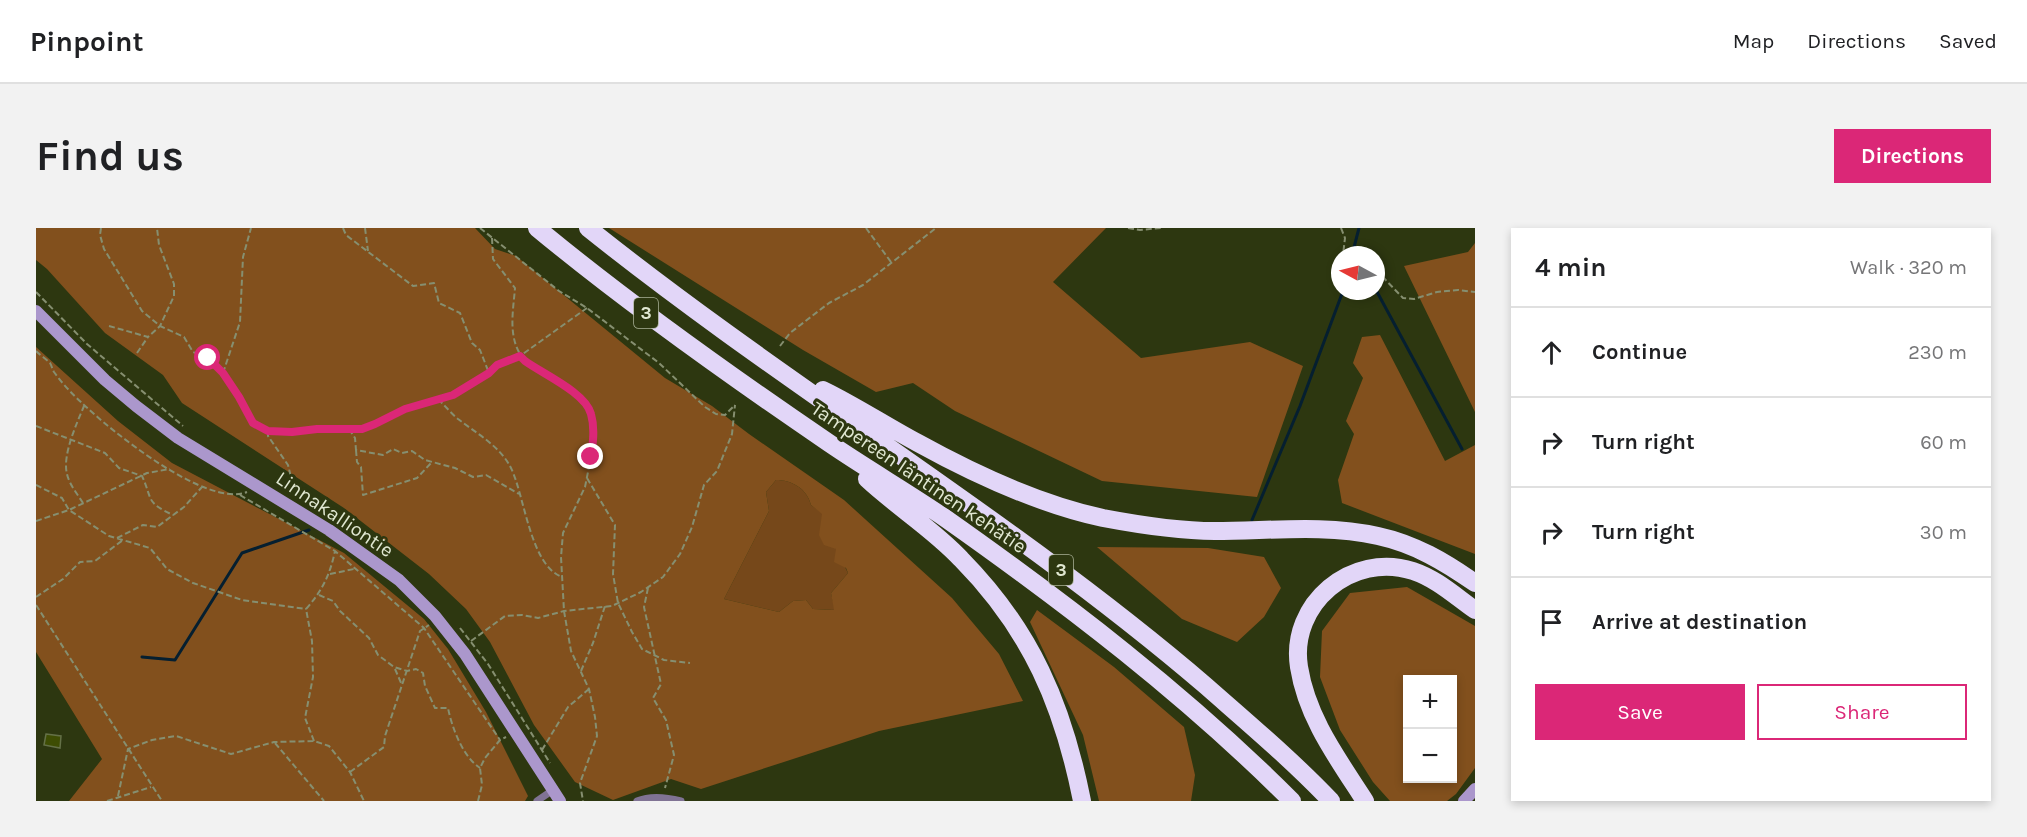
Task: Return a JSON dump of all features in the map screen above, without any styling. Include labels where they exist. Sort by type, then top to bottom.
[{"type":"highway","name":"Tampereen läntinen kehätie","points":[[537,228],[579,263],[713,364],[831,445],[944,517],[1083,619],[1177,695],[1292,801]]},
{"type":"highway","name":"Tampereen läntinen kehätie","points":[[588,228],[698,312],[872,437],[1034,549],[1101,600],[1231,708],[1331,801]]},
{"type":"highway","points":[[772,364],[967,469],[1008,487],[1075,510],[1168,529],[1214,531],[1324,529],[1377,536],[1431,554],[1475,583]]},
{"type":"highway","points":[[831,445],[879,490],[935,534],[961,558],[1015,624],[1044,674],[1057,708],[1082,801]]},
{"type":"highway","points":[[1365,801],[1324,737],[1302,684],[1298,664],[1298,646],[1303,622],[1309,610],[1335,582],[1350,574],[1379,567],[1412,571],[1427,577],[1446,587],[1475,610]]},
{"type":"main road","name":"Linnakalliontie","points":[[36,311],[76,352],[136,406],[178,438],[329,530],[399,580],[435,616],[465,654],[560,801]]},
{"type":"main road","points":[[1464,801],[1475,789]]},
{"type":"lane","points":[[537,801],[553,790]]},
{"type":"lane","points":[[637,801],[644,798],[663,797],[681,801]]},
{"type":"path","points":[[101,228],[100,235],[104,249],[142,311],[160,326],[184,337],[193,352],[208,358],[223,373],[253,423],[268,431],[362,429],[405,409],[453,395],[489,373],[497,365],[520,356],[587,308]]},
{"type":"path","points":[[137,353],[148,337],[160,326],[174,296],[174,284],[159,245],[157,228]]},
{"type":"path","points":[[223,373],[240,322],[243,257],[251,228]]},
{"type":"path","points":[[344,228],[346,235],[413,286],[434,282],[440,303],[460,313],[472,343],[480,350],[489,373]]},
{"type":"path","points":[[365,228],[368,251]]},
{"type":"path","points":[[471,641],[505,616],[522,615],[538,618],[564,611],[618,603],[663,577],[680,554],[688,536],[704,484],[717,471],[732,434],[735,405],[725,414],[716,414],[705,407],[659,363],[587,308],[559,291],[480,228]]},
{"type":"path","points":[[866,228],[891,262]]},
{"type":"path","points":[[780,346],[790,333],[829,303],[863,285],[936,228]]},
{"type":"path","points":[[1128,228],[1140,230],[1161,228]]},
{"type":"path","points":[[1341,228],[1345,238],[1344,246]]},
{"type":"path","points":[[492,238],[493,259],[515,288],[511,327],[520,356],[578,395],[591,412],[594,430],[585,486],[563,533],[561,557],[564,611],[571,651],[589,689],[597,736],[580,783],[583,801]]},
{"type":"path","points":[[1385,279],[1403,297],[1414,299],[1437,292],[1458,290],[1475,292]]},
{"type":"path","points":[[109,326],[148,337]]},
{"type":"path","points":[[36,351],[51,364],[54,372],[84,405],[137,450],[202,487],[240,495],[335,552],[355,568],[424,628],[500,740]]},
{"type":"path","points":[[438,399],[456,418],[492,444],[511,468],[529,521],[533,542],[553,573],[562,577]]},
{"type":"path","points":[[83,503],[67,474],[67,455],[84,405]]},
{"type":"path","points":[[36,426],[105,453],[119,468],[142,476],[148,498],[158,508],[173,515]]},
{"type":"path","points":[[348,429],[355,438],[357,462],[361,467],[363,495],[417,478],[432,462]]},
{"type":"path","points":[[268,431],[268,436],[288,465],[296,497]]},
{"type":"path","points":[[356,450],[383,455],[393,448],[402,453],[412,451],[425,460],[455,468],[473,477],[486,476],[519,494]]},
{"type":"path","points":[[36,521],[69,510],[142,476],[170,469]]},
{"type":"path","points":[[587,478],[615,525],[613,574],[618,603],[642,649],[664,660],[690,663]]},
{"type":"path","points":[[36,485],[62,498],[69,510],[109,536],[150,548],[168,569],[193,583],[242,600],[306,609]]},
{"type":"path","points":[[117,538],[143,525],[157,527],[184,507],[202,487]]},
{"type":"path","points":[[240,495],[259,487]]},
{"type":"path","points":[[36,597],[63,579],[80,561],[95,561],[123,540]]},
{"type":"path","points":[[306,609],[319,595],[330,574],[335,552]]},
{"type":"path","points":[[330,574],[355,568]]},
{"type":"path","points":[[649,587],[644,607],[661,684],[653,698],[666,720],[674,755],[663,797]]},
{"type":"path","points":[[319,595],[333,601],[340,611],[369,638],[378,655],[394,667],[407,671],[416,669],[423,673],[425,686],[435,708],[448,708],[450,718],[471,762],[480,768]]},
{"type":"path","points":[[36,605],[162,801]]},
{"type":"path","points":[[581,671],[594,643],[605,606]]},
{"type":"path","points":[[306,609],[312,641],[313,677],[305,718],[314,741]]},
{"type":"path","points":[[350,772],[384,747],[385,736],[420,631],[435,616]]},
{"type":"path","points":[[394,667],[402,685]]},
{"type":"path","points":[[542,750],[568,707],[589,689]]},
{"type":"path","points":[[478,801],[482,785],[480,768],[485,758],[500,740],[516,733]]},
{"type":"path","points":[[129,749],[152,740],[176,736],[231,754],[274,742],[314,741],[329,746],[350,772],[364,801]]},
{"type":"path","points":[[274,742],[324,801]]},
{"type":"path","points":[[118,796],[129,749]]},
{"type":"path","points":[[107,801],[151,787]]},
{"type":"shaded area","points":[[36,228],[475,228],[495,249],[516,256],[665,378],[712,406],[844,500],[952,598],[999,654],[1023,701],[879,731],[701,789],[671,779],[613,800],[575,782],[534,725],[490,642],[466,609],[429,574],[344,508],[182,403],[163,375],[105,333],[47,269],[36,260]],"holes":[[[776,480],[798,486],[806,494],[811,505],[822,514],[819,535],[824,545],[836,549],[834,562],[846,568],[848,573],[831,593],[834,610],[813,609],[806,600],[793,601],[779,612],[724,599],[769,511],[766,492]]]},
{"type":"shaded area","points":[[609,228],[1106,228],[1053,282],[1141,358],[1250,342],[1303,366],[1257,497],[1102,481],[955,411],[913,383],[876,392],[803,350]]},
{"type":"shaded area","points":[[1475,243],[1475,412],[1404,266],[1468,252]]},
{"type":"shaded area","points":[[1380,335],[1445,461],[1475,445],[1475,554],[1342,503],[1338,480],[1354,434],[1346,421],[1363,378],[1353,363],[1362,337]]},
{"type":"shaded area","points":[[36,347],[118,421],[172,463],[344,553],[424,619],[448,649],[486,712],[528,796],[525,801],[69,801],[102,759],[36,652]]},
{"type":"shaded area","points":[[776,480],[798,486],[806,494],[811,505],[822,513],[848,573],[831,593],[835,610],[813,609],[806,600],[793,601],[779,612],[724,599],[769,511],[766,492]]},
{"type":"shaded area","points":[[1097,547],[1208,548],[1264,557],[1281,588],[1264,617],[1237,642],[1182,619]]},
{"type":"shaded area","points":[[1407,587],[1475,626],[1475,768],[1456,794],[1447,801],[1390,801],[1373,782],[1340,730],[1320,677],[1322,631],[1350,593]]},
{"type":"shaded area","points":[[1037,610],[1114,667],[1184,727],[1195,775],[1191,801],[1099,801],[1083,735],[1030,622]]},
{"type":"building","points":[[46,734],[61,736],[60,748],[44,745]]},
{"type":"waterway","points":[[1354,246],[1359,228]]},
{"type":"waterway","points":[[1252,520],[1300,406],[1340,300]]},
{"type":"waterway","points":[[1381,300],[1462,449]]},
{"type":"waterway","points":[[142,657],[175,660],[242,553],[309,530]]},
{"type":"route","points":[[208,358],[223,373],[253,423],[268,431],[292,432],[317,429],[362,429],[405,409],[453,395],[489,373],[497,365],[520,356],[545,375],[578,395],[591,412],[594,430],[591,457]]}]
